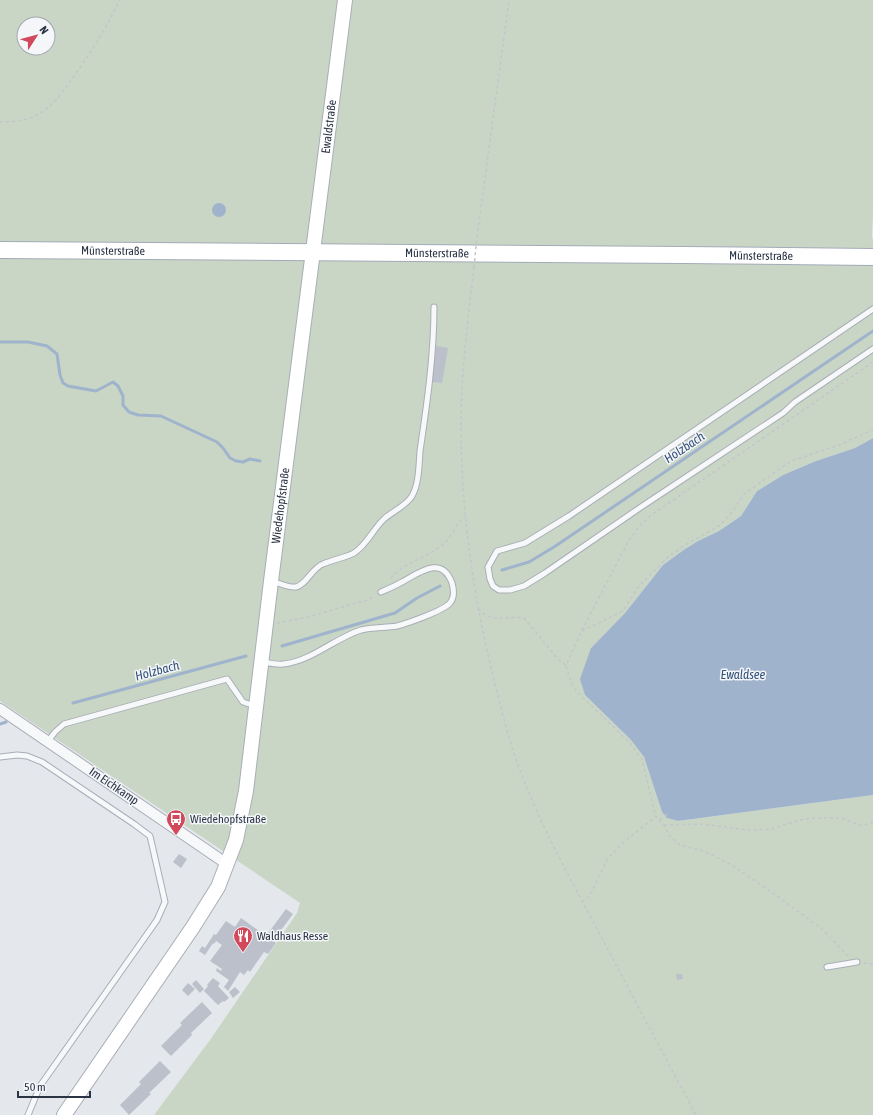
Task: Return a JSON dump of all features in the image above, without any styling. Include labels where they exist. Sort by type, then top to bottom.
[{"type":"main road","name":"Ewaldstraße","points":[[314,253],[345,0]]},
{"type":"main road","name":"Münsterstraße","points":[[0,250],[873,257]]},
{"type":"main road","name":"Wiedehopfstraße","points":[[64,1115],[193,927],[218,887],[236,840],[246,791],[271,581],[314,253]]},
{"type":"street","name":"Im Eichkamp","points":[[0,709],[227,864]]},
{"type":"lane","points":[[271,581],[294,587],[304,582],[312,572],[322,564],[353,554],[363,546],[383,520],[412,496],[416,486],[423,431],[434,333],[434,306]]},
{"type":"lane","points":[[873,309],[562,520],[525,543],[497,551],[488,567],[493,586],[499,590],[510,590],[524,586],[545,573],[641,507],[783,413],[795,402],[873,350]]},
{"type":"lane","points":[[261,662],[283,664],[303,659],[360,630],[396,626],[406,623],[443,608],[449,604],[452,599],[454,588],[446,572],[441,568],[434,568],[424,570],[381,592]]},
{"type":"lane","points":[[48,741],[54,732],[64,724],[227,679],[243,702],[256,706]]},
{"type":"lane","points":[[0,757],[17,755],[27,756],[42,762],[150,836],[165,902],[157,920],[40,1086],[28,1115]]},
{"type":"lane","points":[[827,967],[857,962]]},
{"type":"path","points":[[0,122],[20,121],[34,117],[60,96],[89,56],[120,0]]},
{"type":"path","points":[[509,0],[477,237],[466,346],[461,423],[465,516],[478,609],[486,650],[509,738],[524,782],[541,821],[573,885],[696,1115]]},
{"type":"path","points":[[566,666],[629,540],[650,516],[873,362]]},
{"type":"path","points":[[582,632],[623,611],[639,586],[669,556],[685,545],[719,526],[730,515],[744,494],[790,461],[839,445],[873,430]]},
{"type":"path","points":[[266,626],[308,617],[367,600],[381,592],[394,576],[408,564],[441,546],[451,535],[460,520],[465,516]]},
{"type":"path","points":[[478,609],[487,616],[502,618],[521,617],[525,619],[556,658],[566,666],[570,682],[576,690],[628,742],[642,759],[656,817],[664,825],[669,834],[680,844],[714,855],[732,865],[822,929],[852,959],[857,962],[873,964]]},
{"type":"path","points":[[660,820],[668,813]]},
{"type":"path","points":[[582,902],[589,897],[608,858],[623,843],[656,817]]},
{"type":"path","points":[[664,825],[701,824],[749,830],[772,829],[799,820],[815,818],[844,819],[859,825],[865,825],[873,822]]},
{"type":"green space","points":[[0,0],[873,0],[873,438],[855,448],[816,461],[783,475],[757,491],[741,516],[719,531],[685,549],[663,565],[625,613],[591,648],[585,695],[631,740],[644,757],[662,812],[667,818],[678,821],[873,795],[873,1115],[154,1115],[210,1040],[297,913],[300,903],[0,701]]},
{"type":"water","points":[[219,203],[224,205],[226,210],[224,215],[219,217],[214,215],[212,210],[214,205]]},
{"type":"water","name":"Ewaldsee","points":[[873,438],[873,795],[678,821],[667,818],[662,812],[644,757],[631,740],[585,695],[580,679],[591,648],[625,613],[663,565],[685,549],[719,531],[741,516],[757,491],[783,475],[816,461],[855,448]]},
{"type":"building","points":[[436,346],[448,348],[442,383],[431,382]]},
{"type":"building","points":[[179,854],[187,859],[181,868],[173,862]]},
{"type":"building","name":"Waldhaus Resse","points":[[286,909],[293,914],[276,939],[274,938],[272,940],[276,943],[268,954],[264,952],[250,972],[248,970],[244,975],[240,972],[228,991],[224,987],[229,980],[216,971],[217,968],[221,971],[222,969],[210,961],[222,945],[216,941],[205,955],[199,951],[202,946],[205,948],[214,934],[216,935],[226,921],[235,927],[241,918],[266,936]]},
{"type":"building","points":[[676,974],[682,974],[683,979],[677,980]]},
{"type":"building","points":[[213,978],[220,983],[218,986],[229,998],[218,1005],[204,991]]},
{"type":"building","points":[[196,980],[204,989],[200,993],[192,984]]},
{"type":"building","points":[[188,983],[195,989],[188,996],[182,990]]},
{"type":"building","points":[[235,987],[240,992],[233,998],[229,992]]},
{"type":"building","points":[[202,1002],[212,1013],[191,1033],[192,1035],[171,1056],[161,1046],[182,1025],[180,1023]]},
{"type":"building","points":[[160,1061],[171,1072],[129,1115],[120,1105],[141,1084],[139,1082]]},
{"type":"waterway","name":"Holzbach","points":[[502,570],[529,562],[554,547],[873,331]]},
{"type":"waterway","points":[[0,342],[28,342],[47,346],[57,354],[60,375],[63,383],[68,386],[96,391],[113,382],[118,386],[123,396],[123,405],[129,412],[138,415],[161,416],[217,442],[230,458],[236,461],[243,462],[250,459],[260,461]]},
{"type":"waterway","name":"Holzbach","points":[[282,646],[395,613],[417,598],[440,586]]},
{"type":"waterway","name":"Holzbach","points":[[73,703],[246,656]]},
{"type":"waterway","name":"Holzbach","points":[[0,724],[6,722]]},
{"type":"place","name":"Wiedehopfstraße","points":[[176,836]]},
{"type":"place","name":"Waldhaus Resse","points":[[243,953]]}]
